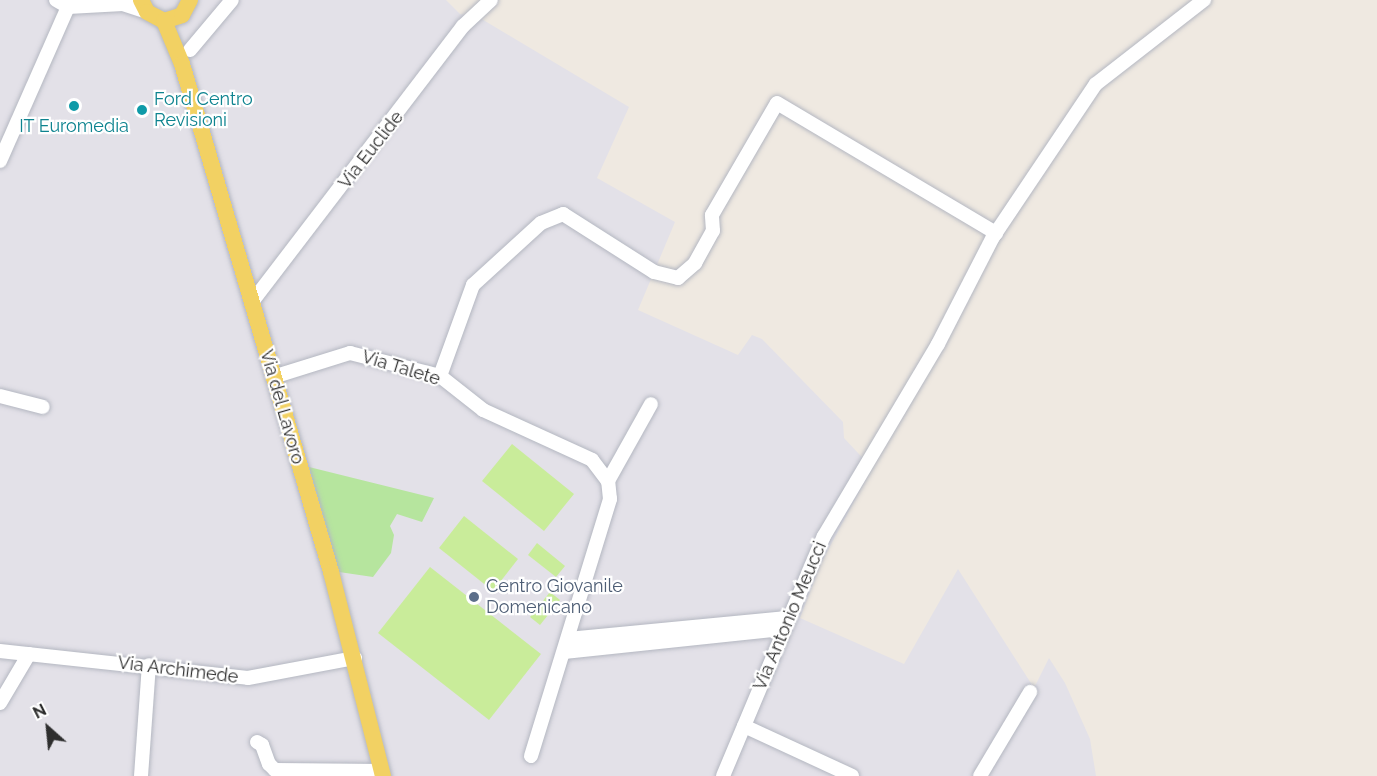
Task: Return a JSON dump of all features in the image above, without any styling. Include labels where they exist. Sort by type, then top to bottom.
[{"type":"main road","points":[[144,6],[184,9]]},
{"type":"main road","name":"Via del Lavoro","points":[[184,9],[175,40],[355,658],[383,773]]},
{"type":"street","points":[[190,50],[232,0]]},
{"type":"street","name":"Via Euclide","points":[[252,302],[463,26],[491,0]]},
{"type":"street","name":"Via Antonio Meucci","points":[[723,776],[784,623],[824,536],[869,463],[996,233],[1096,84],[1204,0]]},
{"type":"street","points":[[0,161],[62,3],[127,2],[144,6]]},
{"type":"street","points":[[440,376],[473,285],[541,223],[563,214],[654,272],[678,278],[695,263],[713,231],[711,215],[777,104],[996,233]]},
{"type":"street","name":"Via Talete","points":[[273,377],[350,353],[440,376],[483,410],[592,460],[608,481]]},
{"type":"street","points":[[0,396],[43,407]]},
{"type":"street","points":[[531,756],[610,499],[608,481],[651,404]]},
{"type":"street","points":[[566,645],[784,623]]},
{"type":"street","name":"Via Archimede","points":[[0,651],[149,665],[248,678],[355,658]]},
{"type":"street","points":[[0,703],[29,654]]},
{"type":"street","points":[[141,776],[149,665]]},
{"type":"street","points":[[980,776],[1030,692]]},
{"type":"street","points":[[744,726],[852,776]]},
{"type":"street","points":[[256,742],[262,745],[265,770],[291,773],[383,773]]},
{"type":"shaded area","points":[[0,0],[446,0],[460,14],[480,18],[629,107],[597,178],[675,222],[638,310],[738,355],[752,335],[762,339],[843,422],[844,438],[872,468],[821,563],[800,618],[904,664],[958,569],[1034,688],[1049,658],[1065,683],[1090,739],[1096,776],[0,776]]},
{"type":"green space","points":[[512,444],[574,494],[544,531],[482,481]]},
{"type":"green space","points":[[309,467],[434,498],[422,522],[397,514],[390,526],[394,535],[391,553],[373,577],[339,572]]},
{"type":"green space","points":[[464,516],[518,559],[493,591],[439,548]]},
{"type":"green space","points":[[537,543],[565,566],[556,577],[528,555]]},
{"type":"green space","points":[[430,567],[541,654],[489,720],[378,633]]},
{"type":"green space","points":[[550,592],[560,600],[540,625],[530,617]]},
{"type":"place","name":"IT Euromedia","points":[[74,106]]},
{"type":"place","name":"Ford Centro Revisioni","points":[[142,110]]},
{"type":"place","name":"Centro Giovanile Domenicano","points":[[474,597]]}]
